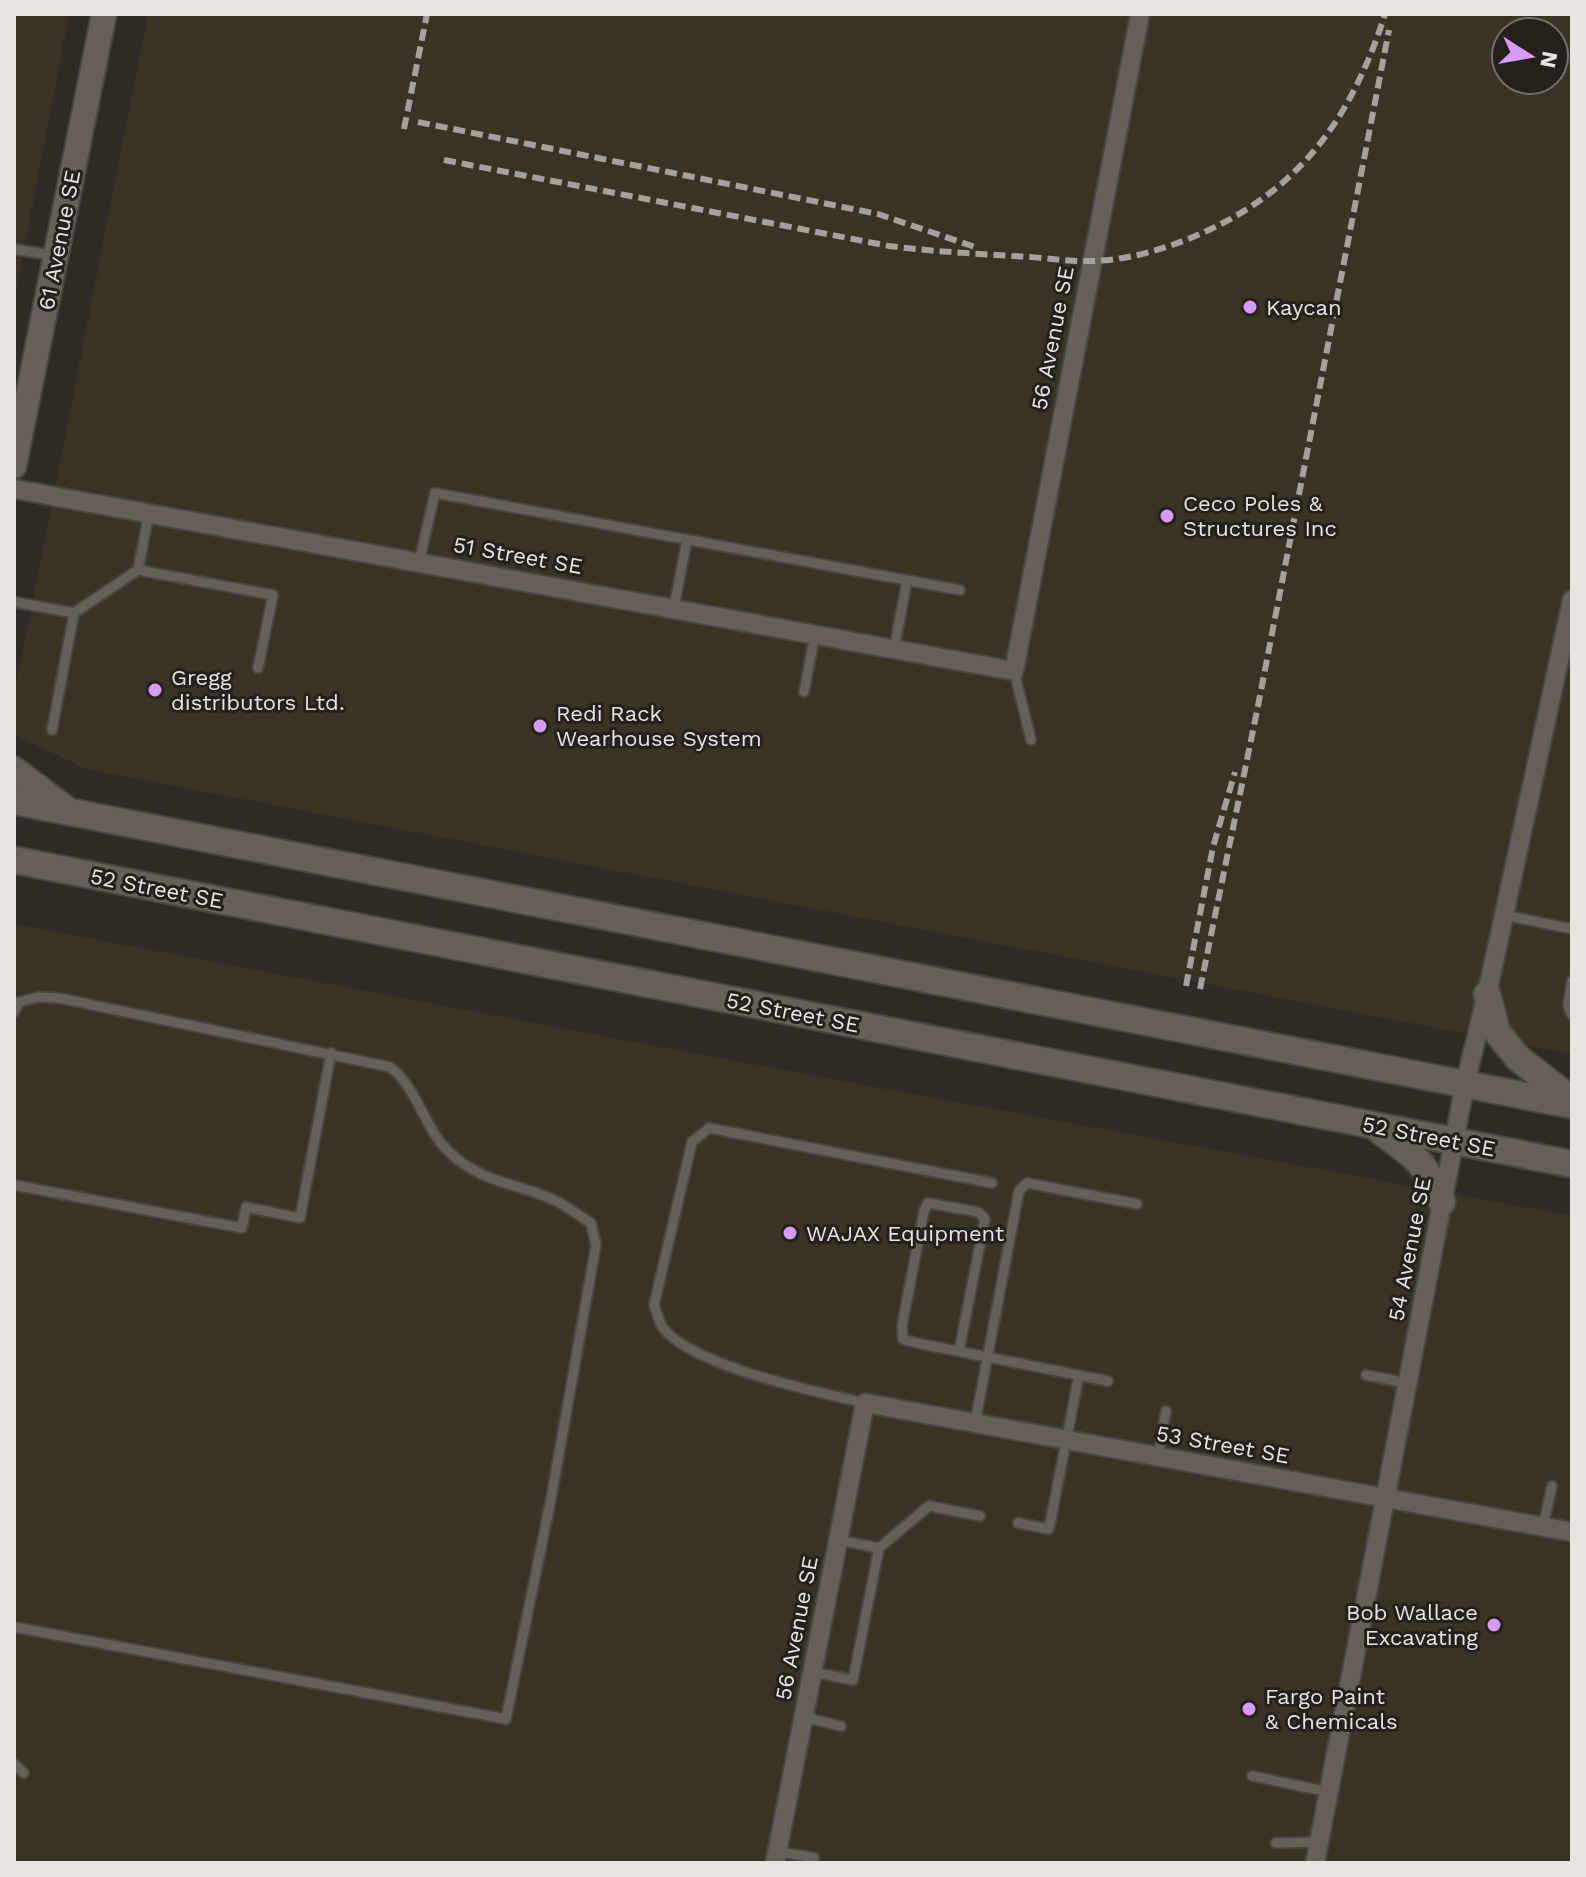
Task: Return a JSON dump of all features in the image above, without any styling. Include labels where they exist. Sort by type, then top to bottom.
[{"type":"main road","points":[[14,770],[67,810]]},
{"type":"main road","points":[[14,801],[1465,1084],[1572,1102]]},
{"type":"main road","name":"52 Street SE","points":[[16,862],[1572,1164]]},
{"type":"main road","points":[[1487,994],[1497,1032],[1518,1058],[1572,1102]]},
{"type":"main road","points":[[1370,1125],[1416,1157],[1429,1173],[1442,1202]]},
{"type":"street","name":"61 Avenue SE","points":[[14,466],[104,14]]},
{"type":"street","name":"56 Avenue SE","points":[[1014,671],[1140,14]]},
{"type":"street","name":"51 Street SE","points":[[14,489],[1014,671]]},
{"type":"street","name":"54 Avenue SE","points":[[1315,1863],[1465,1084],[1572,600]]},
{"type":"street","name":"56 Avenue SE","points":[[776,1857],[865,1403]]},
{"type":"street","name":"53 Street SE","points":[[865,1403],[1572,1532]]},
{"type":"lane","points":[[14,249],[56,256]]},
{"type":"lane","points":[[419,562],[435,493],[960,590]]},
{"type":"lane","points":[[138,570],[149,513]]},
{"type":"lane","points":[[674,607],[687,540]]},
{"type":"lane","points":[[14,602],[74,613],[138,570],[273,595],[258,668]]},
{"type":"lane","points":[[894,649],[907,581]]},
{"type":"lane","points":[[52,730],[74,613]]},
{"type":"lane","points":[[804,692],[815,634]]},
{"type":"lane","points":[[1014,671],[1031,740]]},
{"type":"lane","points":[[1504,915],[1572,929]]},
{"type":"lane","points":[[1572,981],[1568,1005],[1572,1015]]},
{"type":"lane","points":[[14,1012],[19,1002],[39,997],[59,998],[390,1067],[402,1076],[427,1125],[448,1151],[481,1176],[555,1200],[591,1223],[596,1245],[551,1499],[506,1719],[14,1627]]},
{"type":"lane","points":[[14,1185],[242,1228],[246,1207],[300,1218],[331,1053]]},
{"type":"lane","points":[[865,1403],[789,1386],[693,1352],[663,1328],[654,1305],[692,1142],[709,1128],[992,1183]]},
{"type":"lane","points":[[975,1423],[1019,1191],[1027,1183],[1137,1204]]},
{"type":"lane","points":[[959,1351],[985,1219],[978,1212],[928,1203],[902,1326],[903,1339],[959,1351],[988,1357],[1108,1381]]},
{"type":"lane","points":[[1018,1523],[1049,1529],[1079,1375]]},
{"type":"lane","points":[[1366,1375],[1407,1383]]},
{"type":"lane","points":[[1158,1457],[1166,1411]]},
{"type":"lane","points":[[1543,1527],[1552,1486]]},
{"type":"lane","points":[[812,1672],[853,1680],[879,1548],[929,1506],[980,1516]]},
{"type":"lane","points":[[838,1540],[879,1548]]},
{"type":"lane","points":[[803,1717],[841,1726]]},
{"type":"lane","points":[[14,1764],[24,1773]]},
{"type":"lane","points":[[1252,1776],[1329,1792]]},
{"type":"lane","points":[[1276,1843],[1319,1842]]},
{"type":"lane","points":[[776,1857],[814,1858]]},
{"type":"shaded area","points":[[14,14],[69,14],[14,303]]},
{"type":"shaded area","points":[[148,14],[1572,14],[1572,1054],[86,769],[14,735],[14,696]]},
{"type":"shaded area","points":[[14,924],[1572,1216],[1572,1863],[14,1863]]},
{"type":"railway","points":[[404,129],[427,14]]},
{"type":"railway","points":[[444,160],[889,246],[1074,261],[1125,258],[1172,245],[1222,223],[1256,203],[1286,179],[1312,153],[1335,123],[1371,54],[1385,14]]},
{"type":"railway","points":[[1200,989],[1389,30]]},
{"type":"railway","points":[[418,122],[878,214],[975,247]]},
{"type":"railway","points":[[1186,986],[1213,847],[1235,772]]},
{"type":"place","name":"Kaycan","points":[[1250,307]]},
{"type":"place","name":"Ceco Poles & Structures Inc","points":[[1167,516]]},
{"type":"place","name":"Gregg distributors Ltd.","points":[[155,690]]},
{"type":"place","name":"Redi Rack Wearhouse System","points":[[540,726]]},
{"type":"place","name":"WAJAX Equipment","points":[[790,1233]]},
{"type":"place","name":"Bob Wallace Excavating","points":[[1494,1625]]},
{"type":"place","name":"Fargo Paint & Chemicals","points":[[1249,1709]]}]
